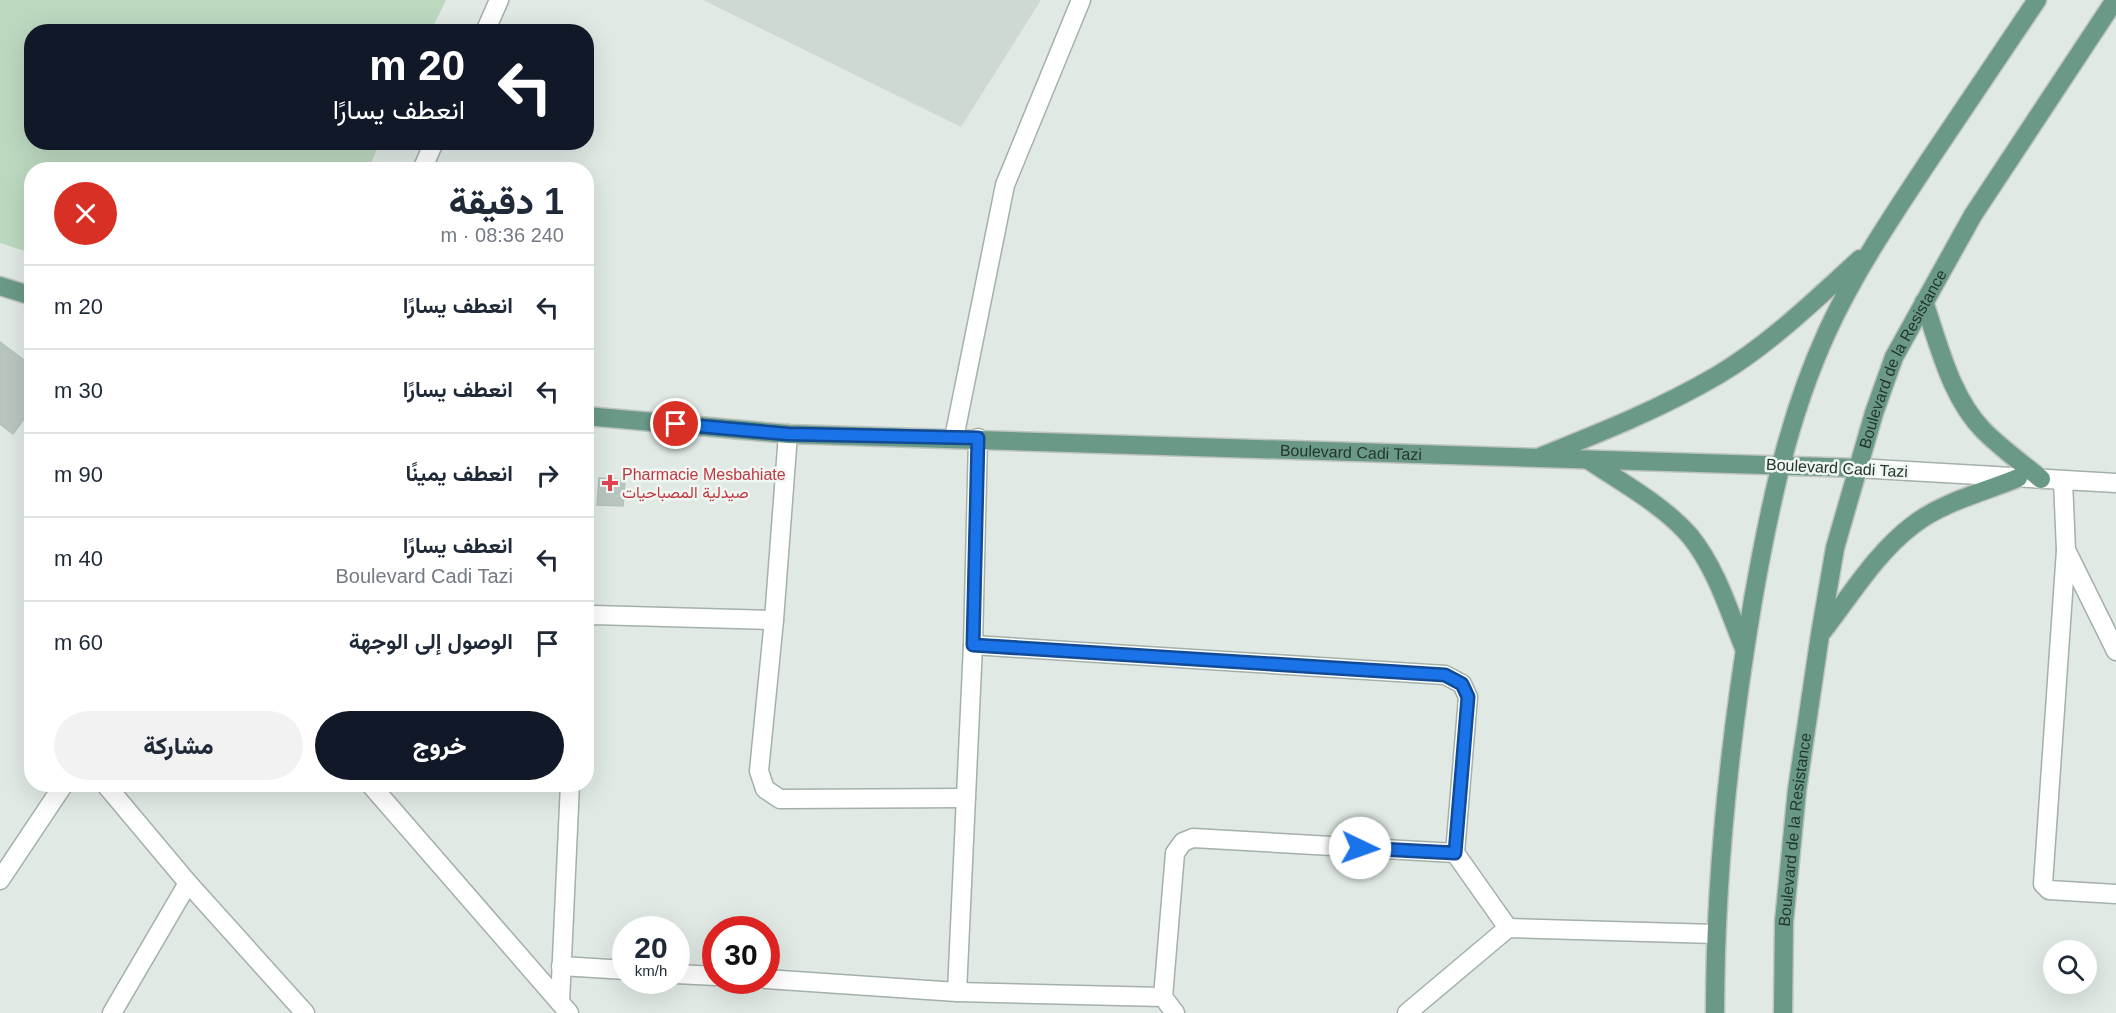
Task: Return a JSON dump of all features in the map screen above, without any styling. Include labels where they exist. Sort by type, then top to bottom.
[{"type":"main road","points":[[1715,1013],[1715,934],[1730,764],[1745,649],[1761,555],[1781,465],[1802,391],[1827,331],[1868,252],[2037,0]]},
{"type":"main road","name":"Boulevard de la Resistance","points":[[1784,1013],[1784,922],[1797,790],[1835,548],[1874,413],[1894,357],[1973,214],[2115,0]]},
{"type":"main road","points":[[1536,459],[1647,413],[1719,374],[1780,331],[1868,252]]},
{"type":"main road","points":[[0,286],[24,294]]},
{"type":"main road","points":[[1924,302],[1946,366],[1964,405],[1983,430],[2041,479]]},
{"type":"main road","name":"Boulevard Cadi Tazi","points":[[594,417],[788,434],[978,438],[1035,442],[1590,461],[1857,468]]},
{"type":"main road","points":[[1590,461],[1656,505],[1690,537],[1713,572],[1745,649]]},
{"type":"main road","points":[[1821,635],[1879,558],[1913,525],[1942,508],[2018,478]]},
{"type":"street","points":[[488,24],[499,0]]},
{"type":"street","points":[[954,438],[1005,185],[1081,0]]},
{"type":"street","points":[[788,434],[774,620],[759,771],[765,789],[780,799],[966,798]]},
{"type":"street","points":[[957,992],[973,645],[978,438]]},
{"type":"street","name":"Boulevard Cadi Tazi","points":[[1857,468],[2116,483]]},
{"type":"street","points":[[2062,481],[2066,550],[2043,884],[2049,890],[2116,894]]},
{"type":"street","points":[[2066,550],[2116,651]]},
{"type":"street","points":[[594,615],[774,620]]},
{"type":"street","points":[[973,645],[1445,675],[1462,684],[1468,697],[1455,853],[1508,928]]},
{"type":"street","points":[[0,880],[59,792]]},
{"type":"street","points":[[112,792],[188,883],[305,1013]]},
{"type":"street","points":[[376,792],[564,1007]]},
{"type":"street","points":[[564,1007],[561,966],[570,792]]},
{"type":"street","points":[[1175,1013],[1163,998],[1175,853],[1183,842],[1193,838],[1455,853]]},
{"type":"street","points":[[112,1013],[188,883]]},
{"type":"street","points":[[1407,1013],[1508,928],[1715,934]]},
{"type":"street","points":[[561,966],[612,969]]},
{"type":"street","points":[[780,981],[957,992],[1163,998]]},
{"type":"shaded area","points":[[703,0],[1041,0],[961,127]]},
{"type":"green space","points":[[0,0],[446,0],[434,24],[24,24],[24,150],[377,150],[371,162],[24,162],[24,251],[0,243]]},
{"type":"building","points":[[0,342],[24,360],[24,419],[13,434],[0,424]]},
{"type":"building","points":[[599,478],[625,480],[623,506],[597,505]]},
{"type":"place","name":"Pharmacie Mesbahiate صيدلية المصباحيات","points":[[610,483]]},
{"type":"route","points":[[676,424],[788,434],[978,438],[973,645],[1445,675],[1462,684],[1468,697],[1455,853],[1360,848]]}]
